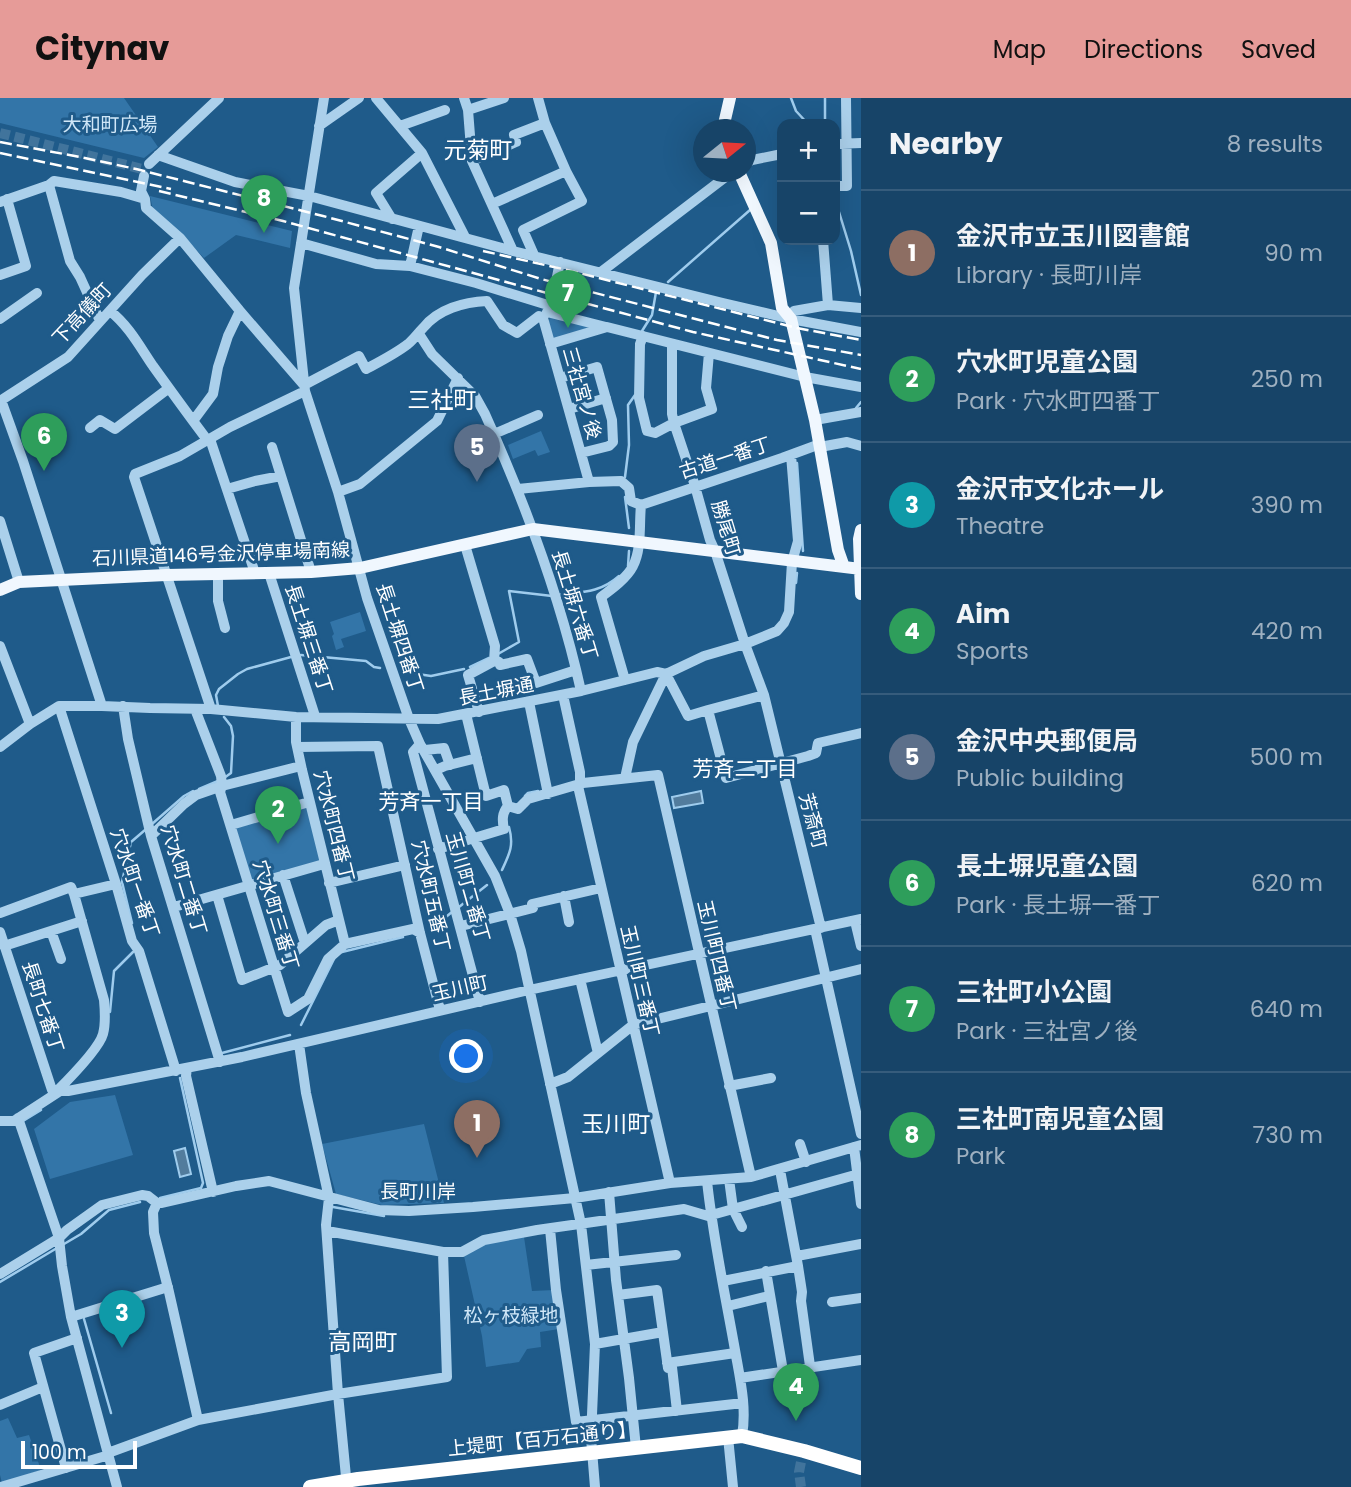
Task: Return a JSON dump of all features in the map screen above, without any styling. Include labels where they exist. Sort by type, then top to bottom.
[{"type":"highway","name":"上堤町【百万石通り】","points":[[310,1487],[735,1436]]},
{"type":"highway","points":[[735,1436],[804,1451],[861,1468]]},
{"type":"main road","points":[[725,119],[730,98]]},
{"type":"main road","points":[[744,182],[771,243],[782,308],[792,319],[806,383],[819,422],[820,445],[838,550],[844,567]]},
{"type":"main road","name":"石川県道146号金沢停車場南線","points":[[0,590],[19,582],[360,568],[533,529],[844,567],[860,580]]},
{"type":"main road","points":[[860,580],[861,530]]},
{"type":"street","points":[[149,163],[219,98]]},
{"type":"street","points":[[304,388],[294,288],[324,98]]},
{"type":"street","points":[[319,125],[359,98]]},
{"type":"street","points":[[376,98],[422,153],[464,237]]},
{"type":"street","points":[[464,98],[468,110],[472,161],[513,251]]},
{"type":"street","points":[[468,110],[504,98]]},
{"type":"street","points":[[534,255],[523,230],[582,201],[545,123],[538,98]]},
{"type":"street","points":[[840,186],[846,186],[840,144],[846,98]]},
{"type":"street","points":[[400,126],[445,110]]},
{"type":"street","points":[[472,161],[516,142],[513,135],[545,123]]},
{"type":"street","points":[[840,144],[861,143]]},
{"type":"street","points":[[392,219],[376,193],[422,153]]},
{"type":"street","points":[[756,159],[777,154]]},
{"type":"street","points":[[158,155],[235,182],[309,196],[513,251],[792,319],[861,332]]},
{"type":"street","points":[[492,204],[566,171]]},
{"type":"street","points":[[144,176],[141,191],[146,208],[180,238],[304,388]]},
{"type":"street","points":[[0,275],[26,266],[4,201],[54,181],[121,192],[145,199]]},
{"type":"street","points":[[601,272],[719,182]]},
{"type":"street","points":[[49,185],[70,261],[100,321]]},
{"type":"street","points":[[410,266],[419,226]]},
{"type":"street","name":"下高儀町","points":[[0,400],[68,357],[142,275],[180,238]]},
{"type":"street","points":[[301,243],[376,264],[410,266],[476,283],[545,313],[709,353],[806,383],[861,387]]},
{"type":"street","points":[[823,245],[828,305]]},
{"type":"street","points":[[211,709],[135,474],[180,456],[359,356],[366,369],[391,357],[443,311],[487,301],[503,325],[517,333],[545,313],[560,262]]},
{"type":"street","points":[[476,283],[481,302]]},
{"type":"street","points":[[0,319],[37,293]]},
{"type":"street","points":[[792,319],[794,311],[828,305],[861,308]]},
{"type":"street","points":[[193,421],[213,394],[228,336],[240,311]]},
{"type":"street","points":[[110,312],[119,318],[135,338],[193,421],[211,442],[255,573]]},
{"type":"street","name":"三社宮ノ後","points":[[545,313],[550,344],[589,482]]},
{"type":"street","points":[[550,344],[607,327]]},
{"type":"street","points":[[338,492],[360,484],[437,421],[458,378],[432,354],[419,334]]},
{"type":"street","points":[[643,336],[640,344],[639,398],[647,431],[655,433],[712,409],[706,388],[709,353]]},
{"type":"street","name":"勝尾町","points":[[672,344],[674,423],[745,644]]},
{"type":"street","points":[[560,378],[597,367],[606,398],[612,420],[613,442],[609,446],[581,453]]},
{"type":"street","name":"長土塀六番丁","points":[[458,378],[475,396],[485,414],[518,489],[533,529],[581,691]]},
{"type":"street","points":[[90,428],[100,420],[115,429],[169,388]]},
{"type":"street","name":"長土塀四番丁","points":[[304,388],[338,492],[368,598],[409,719],[495,876],[521,951],[581,1224],[595,1344],[591,1420],[595,1487]]},
{"type":"street","points":[[569,410],[606,398]]},
{"type":"street","points":[[0,400],[23,461],[102,706]]},
{"type":"street","points":[[819,422],[861,412]]},
{"type":"street","points":[[494,435],[538,415]]},
{"type":"street","name":"古道一番丁","points":[[641,505],[820,445],[847,442],[861,446]]},
{"type":"street","points":[[272,447],[311,572]]},
{"type":"street","name":"長土塀通","points":[[59,706],[211,709],[296,716],[438,719],[563,695],[657,672],[666,674],[704,656],[777,631],[784,623],[789,612],[792,562],[798,541],[791,455]]},
{"type":"street","points":[[227,489],[281,477]]},
{"type":"street","points":[[518,489],[621,481],[629,488],[631,501],[641,505],[636,559],[632,569],[601,597],[625,680]]},
{"type":"street","points":[[0,522],[19,582]]},
{"type":"street","points":[[466,545],[495,646],[494,660]]},
{"type":"street","name":"長土塀三番丁","points":[[269,573],[315,716]]},
{"type":"street","points":[[218,574],[218,601],[225,628]]},
{"type":"street","name":"芳斎町","points":[[745,644],[764,695],[818,928],[825,978],[861,1134]]},
{"type":"street","points":[[0,646],[30,724]]},
{"type":"street","points":[[494,660],[500,665],[527,659],[536,683],[576,670]]},
{"type":"street","points":[[478,712],[468,675],[494,660]]},
{"type":"street","points":[[666,674],[688,716],[764,695]]},
{"type":"street","points":[[438,849],[504,830],[504,811],[512,807],[518,809],[528,799],[579,785],[625,778],[633,742],[666,674]]},
{"type":"street","name":"玉川町三番丁","points":[[563,695],[601,888],[670,1183]]},
{"type":"street","points":[[529,702],[548,794]]},
{"type":"street","points":[[0,747],[59,706]]},
{"type":"street","name":"穴水町一番丁","points":[[59,706],[117,884],[132,940],[139,950],[186,1076],[213,1192]]},
{"type":"street","name":"穴水町二番丁","points":[[122,706],[151,836],[220,1062]]},
{"type":"street","name":"穴水町三番丁","points":[[195,709],[221,776],[220,792],[288,1012],[308,999],[328,959],[345,944]]},
{"type":"street","points":[[708,710],[726,778],[816,753],[818,743],[861,733]]},
{"type":"street","points":[[466,714],[486,796],[504,790],[512,807]]},
{"type":"street","name":"穴水町四番丁","points":[[296,716],[301,766],[345,944]]},
{"type":"street","name":"穴水町五番丁","points":[[297,747],[378,746],[440,1010]]},
{"type":"street","points":[[423,747],[444,748],[450,765]]},
{"type":"street","name":"玉川町二番丁","points":[[423,747],[413,751],[480,1002]]},
{"type":"street","points":[[436,770],[477,758]]},
{"type":"street","points":[[151,836],[197,795],[301,766]]},
{"type":"street","name":"玉川町四番丁","points":[[625,778],[658,775],[751,1177]]},
{"type":"street","points":[[230,825],[309,802]]},
{"type":"street","points":[[174,907],[324,864]]},
{"type":"street","points":[[329,883],[405,864]]},
{"type":"street","points":[[283,875],[305,943]]},
{"type":"street","points":[[74,894],[117,884]]},
{"type":"street","points":[[0,913],[71,887],[106,1013],[103,1036],[61,1091],[20,1122],[0,1121]]},
{"type":"street","points":[[461,926],[533,908],[532,904],[601,888]]},
{"type":"street","points":[[217,895],[242,980],[274,969],[326,925],[339,920]]},
{"type":"street","points":[[564,896],[569,922]]},
{"type":"street","points":[[858,920],[861,946]]},
{"type":"street","name":"玉川町","points":[[61,1091],[220,1062],[529,990],[858,920]]},
{"type":"street","points":[[2,941],[51,931],[82,921]]},
{"type":"street","points":[[345,944],[412,929],[420,933]]},
{"type":"street","points":[[51,931],[61,959]]},
{"type":"street","name":"長町七番丁","points":[[2,941],[52,1090],[61,1091]]},
{"type":"street","points":[[550,1084],[568,1077],[633,1025],[861,969]]},
{"type":"street","points":[[580,979],[598,1053]]},
{"type":"street","points":[[299,1044],[306,1093],[329,1198],[326,1225],[346,1484]]},
{"type":"street","points":[[729,1086],[771,1078]]},
{"type":"street","points":[[20,1122],[59,1238],[71,1317],[117,1487]]},
{"type":"street","points":[[800,1144],[806,1162]]},
{"type":"street","points":[[858,1146],[861,1204]]},
{"type":"street","name":"長町川岸","points":[[0,1274],[59,1238],[102,1205],[142,1195],[162,1203],[269,1181],[379,1210],[453,1209],[575,1198],[670,1183],[751,1177],[858,1146]]},
{"type":"street","points":[[780,1170],[802,1292],[810,1366]]},
{"type":"street","points":[[327,1231],[443,1252],[462,1252],[484,1240],[684,1209],[711,1216],[859,1175]]},
{"type":"street","points":[[729,1179],[733,1209],[741,1227]]},
{"type":"street","points":[[707,1181],[743,1403],[744,1424],[735,1436],[733,1487]]},
{"type":"street","points":[[609,1192],[614,1262],[636,1448]]},
{"type":"street","points":[[157,1203],[153,1212],[153,1233],[198,1420]]},
{"type":"street","points":[[550,1229],[556,1290],[576,1422],[743,1403]]},
{"type":"street","points":[[723,1281],[861,1244]]},
{"type":"street","points":[[1,1487],[108,1454],[198,1420],[447,1377],[443,1252]]},
{"type":"street","points":[[586,1265],[676,1255]]},
{"type":"street","points":[[766,1271],[783,1371]]},
{"type":"street","points":[[71,1317],[168,1287]]},
{"type":"street","points":[[618,1295],[657,1290],[667,1363],[668,1368],[672,1367],[677,1411]]},
{"type":"street","points":[[728,1306],[769,1296]]},
{"type":"street","points":[[832,1302],[861,1298]]},
{"type":"street","points":[[595,1344],[663,1332]]},
{"type":"street","points":[[66,1468],[34,1353],[77,1338]]},
{"type":"street","points":[[667,1363],[735,1353]]},
{"type":"street","points":[[740,1378],[861,1360]]},
{"type":"street","points":[[0,1405],[44,1387]]},
{"type":"green space","name":"大和町広場","points":[[0,98],[124,98],[158,147],[144,158],[0,123]]},
{"type":"green space","points":[[150,196],[292,231],[290,248],[236,235],[204,258],[153,210]]},
{"type":"green space","points":[[550,317],[587,325],[588,329],[554,339],[547,327]]},
{"type":"green space","points":[[541,431],[550,452],[538,456],[535,450],[513,459],[508,445]]},
{"type":"green space","points":[[360,612],[366,631],[341,639],[344,647],[336,650],[330,622]]},
{"type":"green space","points":[[307,807],[319,861],[251,879],[236,828]]},
{"type":"green space","points":[[115,1095],[133,1155],[50,1179],[34,1129],[70,1102]]},
{"type":"green space","points":[[424,1124],[444,1203],[382,1205],[336,1194],[322,1144]]},
{"type":"green space","name":"松ヶ枝緑地","points":[[524,1237],[532,1291],[554,1290],[559,1329],[540,1332],[541,1347],[527,1349],[519,1362],[486,1367],[482,1336],[464,1256],[486,1243]]},
{"type":"green space","points":[[8,1418],[17,1438],[29,1435],[41,1470],[2,1483],[0,1421]]},
{"type":"shaded area","points":[[701,791],[703,803],[674,808],[672,797]]},
{"type":"shaded area","points":[[185,1148],[191,1174],[180,1177],[174,1151]]},
{"type":"waterway","points":[[791,98],[796,111],[803,119]]},
{"type":"waterway","points":[[825,98],[825,119]]},
{"type":"waterway","points":[[668,282],[750,210]]},
{"type":"waterway","points":[[840,215],[861,295]]},
{"type":"waterway","points":[[642,331],[652,315],[656,292]]},
{"type":"waterway","points":[[625,477],[629,445],[628,405],[635,395]]},
{"type":"waterway","points":[[856,408],[861,402]]},
{"type":"waterway","points":[[797,463],[803,551]]},
{"type":"waterway","points":[[625,497],[629,528]]},
{"type":"waterway","points":[[628,566],[629,551]]},
{"type":"waterway","points":[[796,583],[797,573]]},
{"type":"waterway","points":[[557,595],[598,589],[619,576]]},
{"type":"waterway","points":[[498,654],[519,642],[509,591],[552,596]]},
{"type":"waterway","points":[[301,655],[366,661],[380,668]]},
{"type":"waterway","points":[[218,706],[216,695],[219,689],[238,674],[291,657]]},
{"type":"waterway","points":[[470,667],[489,658]]},
{"type":"waterway","points":[[404,672],[431,676],[464,669]]},
{"type":"waterway","points":[[224,717],[231,726],[233,736],[231,773],[224,778]]},
{"type":"waterway","points":[[199,789],[218,781]]},
{"type":"waterway","points":[[152,824],[193,791]]},
{"type":"waterway","points":[[525,796],[538,791]]},
{"type":"waterway","points":[[502,870],[510,849],[509,827]]},
{"type":"waterway","points":[[132,923],[122,882],[131,842],[145,830]]},
{"type":"waterway","points":[[459,907],[487,885]]},
{"type":"waterway","points":[[436,925],[452,912]]},
{"type":"waterway","points":[[342,952],[403,937]]},
{"type":"waterway","points":[[110,1012],[114,971],[133,952]]},
{"type":"waterway","points":[[301,1025],[334,959]]},
{"type":"waterway","points":[[222,1053],[290,1035]]},
{"type":"waterway","points":[[160,1198],[201,1188],[203,1183],[180,1078]]},
{"type":"waterway","points":[[23,1121],[41,1110]]},
{"type":"waterway","points":[[64,1244],[81,1234],[109,1210],[140,1202]]},
{"type":"waterway","points":[[333,1207],[384,1216]]},
{"type":"waterway","points":[[0,1282],[57,1248]]},
{"type":"waterway","points":[[84,1319],[111,1413]]},
{"type":"tunnel","points":[[0,133],[146,170]]},
{"type":"tunnel","points":[[801,1462],[801,1487]]},
{"type":"railway","points":[[0,142],[136,169],[323,216],[439,247],[541,279],[777,340],[861,355]]},
{"type":"railway","points":[[0,153],[171,189]]},
{"type":"railway","points":[[159,191],[283,221],[693,332],[861,369]]},
{"type":"railway","points":[[483,251],[797,328],[861,340]]},
{"type":"place","name":"三社町南児童公園","points":[[264,233]]},
{"type":"place","name":"三社町小公園","points":[[568,328]]},
{"type":"place","name":"長土塀児童公園","points":[[44,471]]},
{"type":"place","name":"金沢中央郵便局","points":[[477,482]]},
{"type":"place","name":"穴水町児童公園","points":[[278,844]]},
{"type":"place","name":"金沢市立玉川図書館","points":[[477,1158]]},
{"type":"place","name":"金沢市文化ホール","points":[[122,1348]]},
{"type":"place","name":"Aim","points":[[796,1421]]},
{"type":"district","name":"元菊町","points":[[478,150]]},
{"type":"district","name":"三社町","points":[[442,400]]},
{"type":"district","name":"芳斉二丁目","points":[[745,768]]},
{"type":"district","name":"芳斉一丁目","points":[[431,801]]},
{"type":"district","name":"玉川町","points":[[616,1124]]},
{"type":"district","name":"高岡町","points":[[363,1342]]}]
